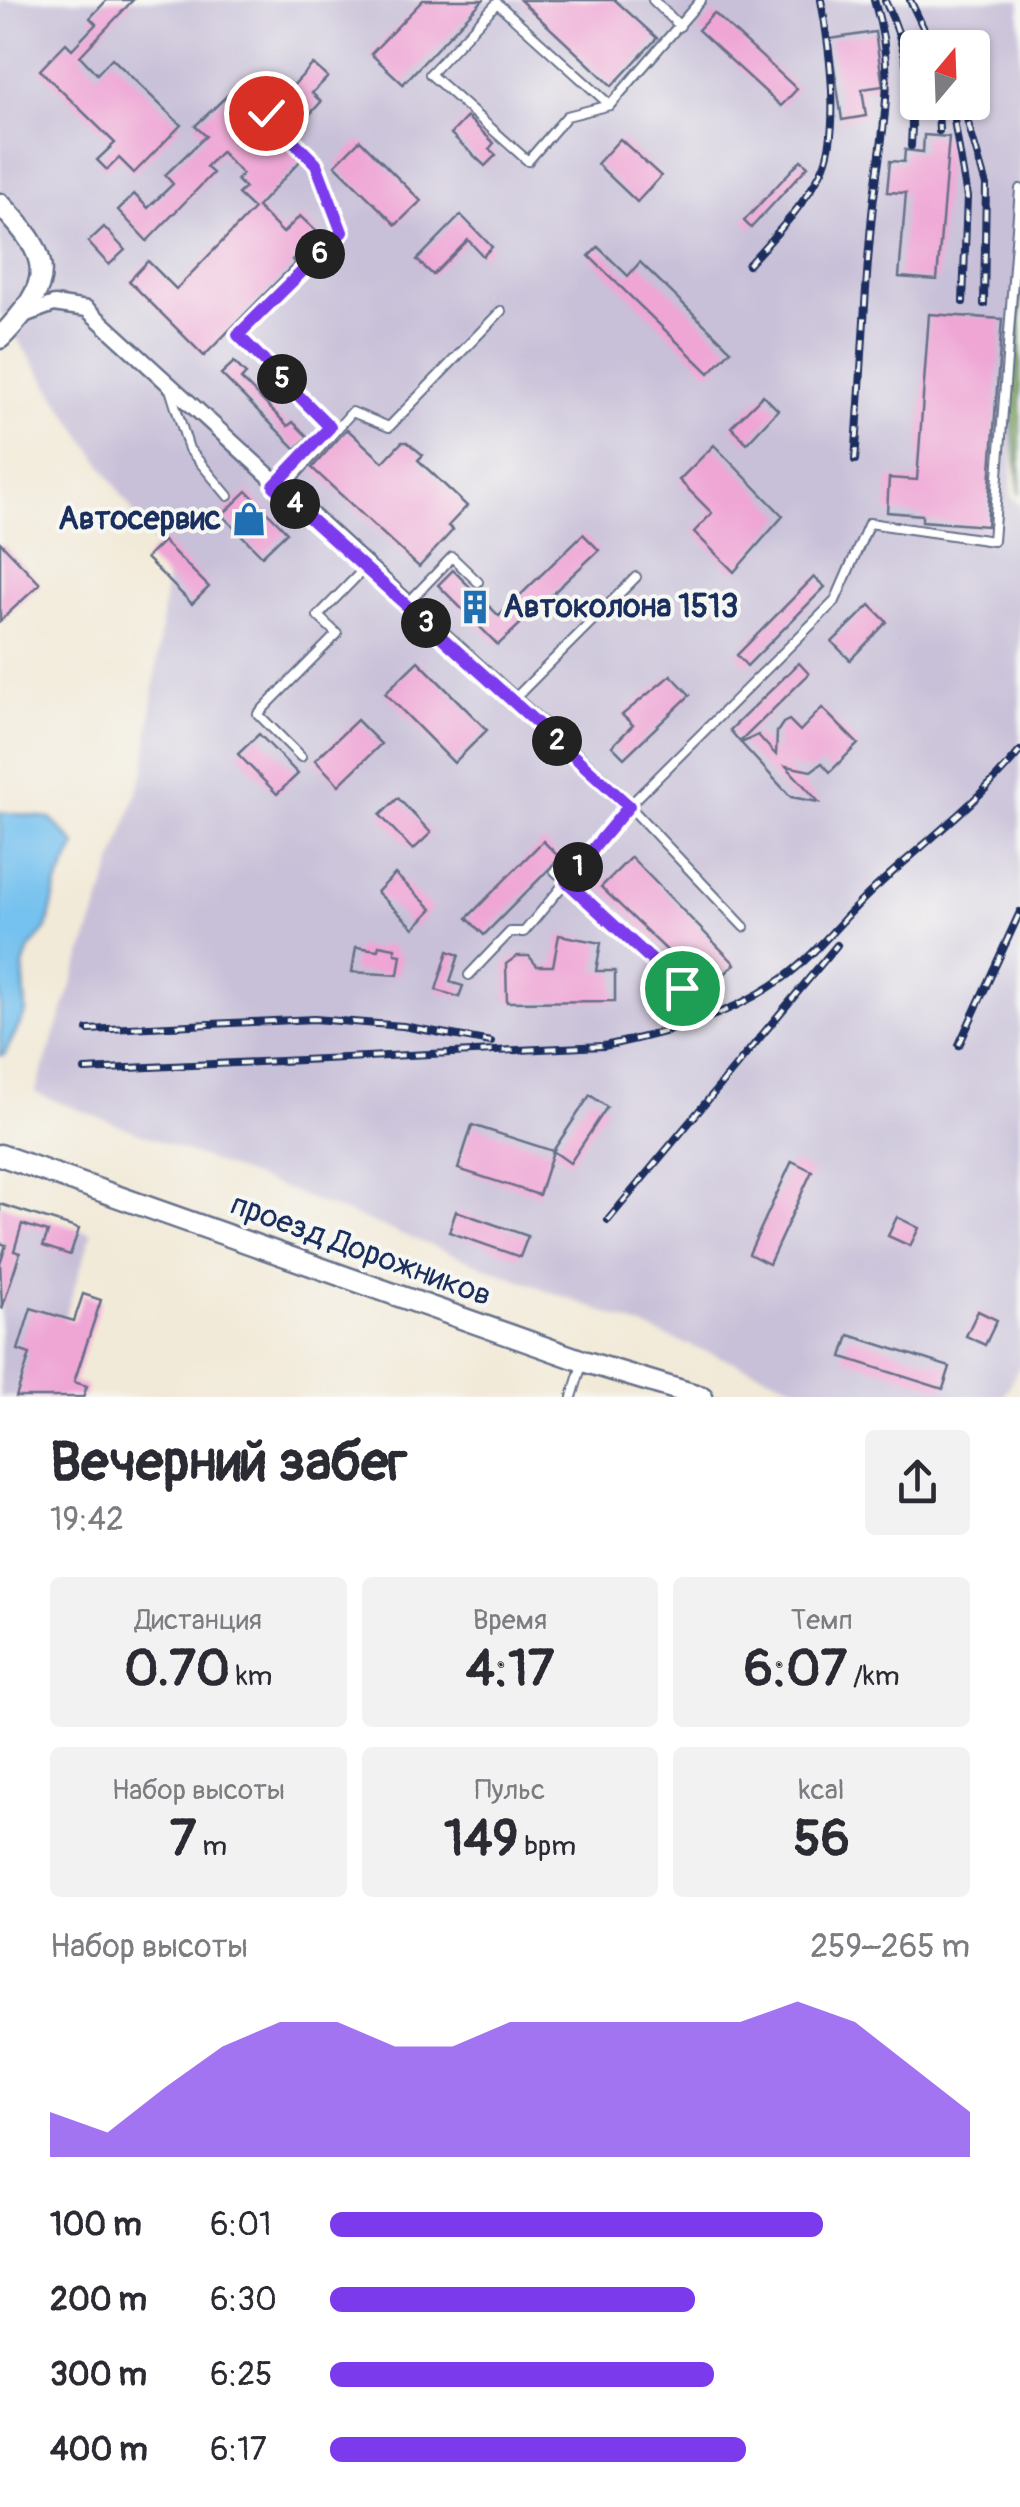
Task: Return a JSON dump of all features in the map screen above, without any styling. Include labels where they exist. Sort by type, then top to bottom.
[{"type":"main road","points":[[0,204],[30,235],[42,261],[42,281],[21,316],[0,338]]},
{"type":"main road","name":"проезд Дорожников","points":[[0,1155],[583,1361],[702,1397]]},
{"type":"street","points":[[21,316],[54,304],[87,310],[629,806]]},
{"type":"lane","points":[[653,0],[680,26]]},
{"type":"lane","points":[[610,105],[497,3],[430,74],[528,161],[566,116],[610,105],[701,0]]},
{"type":"lane","points":[[266,113],[316,164],[342,232],[238,335],[330,427],[278,488]]},
{"type":"lane","points":[[469,975],[510,932],[524,932],[629,806],[835,600],[869,523],[993,541],[1020,190]]},
{"type":"lane","points":[[278,488],[352,412],[389,427],[501,311]]},
{"type":"lane","points":[[170,388],[190,449],[228,496]]},
{"type":"lane","points":[[406,605],[452,557],[478,582]]},
{"type":"lane","points":[[301,757],[258,714],[337,634],[318,616],[366,568]]},
{"type":"lane","points":[[512,701],[636,577]]},
{"type":"lane","points":[[629,806],[744,927]]},
{"type":"lane","points":[[555,871],[682,988]]},
{"type":"lane","points":[[572,1397],[583,1361]]},
{"type":"shaded area","points":[[0,0],[1020,0],[1020,286],[1011,497],[1020,504],[1020,1366],[1003,1397],[824,1397],[35,1093],[145,769],[168,564],[0,313]]},
{"type":"shaded area","points":[[0,1204],[92,1233],[39,1397],[0,1397]]},
{"type":"green space","points":[[1020,255],[1020,494],[1009,392]]},
{"type":"water","points":[[0,812],[50,818],[76,845],[57,885],[47,928],[28,951],[23,966],[26,1012],[4,1055],[0,1055]]},
{"type":"building","points":[[107,0],[133,0],[80,56],[97,74],[112,58],[181,125],[134,173],[119,158],[107,170],[97,160],[115,143],[40,70],[66,43],[72,49],[96,24],[90,18]]},
{"type":"building","points":[[423,0],[483,0],[403,84],[371,54]]},
{"type":"building","points":[[520,0],[615,0],[657,38],[612,86]]},
{"type":"building","points":[[714,13],[797,89],[781,106],[698,30]]},
{"type":"building","points":[[875,32],[883,86],[862,89],[866,116],[842,120],[830,39]]},
{"type":"building","points":[[313,64],[328,77],[312,93],[321,102],[299,126],[271,100],[284,86],[288,91]]},
{"type":"building","points":[[233,90],[301,160],[257,207],[283,233],[300,216],[318,233],[292,260],[295,263],[204,356],[129,281],[148,261],[176,289],[254,209],[238,194],[245,188],[237,180],[242,174],[221,152],[206,167],[213,173],[147,241],[118,210],[134,194],[148,208],[173,184],[165,175],[206,136],[195,126]]},
{"type":"building","points":[[467,117],[494,143],[489,149],[496,155],[485,166],[451,134]]},
{"type":"building","points":[[924,135],[949,137],[937,280],[899,277],[906,193],[887,192],[890,161],[904,162],[905,150],[923,152]]},
{"type":"building","points":[[620,139],[661,176],[637,202],[597,164]]},
{"type":"building","points":[[360,140],[421,201],[396,225],[335,165]]},
{"type":"building","points":[[801,160],[808,166],[751,228],[744,221]]},
{"type":"building","points":[[461,215],[492,247],[483,256],[468,240],[433,275],[417,260]]},
{"type":"building","points":[[104,227],[125,250],[109,265],[88,242]]},
{"type":"building","points":[[598,247],[628,276],[640,262],[731,350],[709,373],[589,256]]},
{"type":"building","points":[[929,314],[1002,319],[987,526],[922,521],[922,515],[887,512],[889,478],[917,480]]},
{"type":"building","points":[[234,362],[246,374],[241,379],[288,426],[293,422],[308,437],[296,449],[221,374]]},
{"type":"building","points":[[763,395],[778,410],[747,443],[731,427]]},
{"type":"building","points":[[347,429],[383,462],[402,442],[407,442],[423,455],[418,460],[467,506],[448,526],[453,530],[419,567],[312,468]]},
{"type":"building","points":[[714,445],[783,516],[734,572],[694,532],[712,513],[679,480]]},
{"type":"building","points":[[247,491],[287,532],[262,556],[222,515]]},
{"type":"building","points":[[583,534],[599,550],[498,645],[438,585],[453,570],[499,616]]},
{"type":"building","points":[[163,541],[209,587],[192,604],[146,558]]},
{"type":"building","points":[[0,542],[40,584],[0,621]]},
{"type":"building","points":[[814,577],[825,587],[747,666],[737,655]]},
{"type":"building","points":[[870,605],[887,622],[850,660],[832,642]]},
{"type":"building","points":[[418,661],[487,730],[454,763],[385,693]]},
{"type":"building","points":[[799,663],[809,674],[740,742],[730,730]]},
{"type":"building","points":[[671,675],[690,695],[624,758],[612,746],[633,725],[622,715]]},
{"type":"building","points":[[822,708],[858,744],[830,772],[822,763],[811,771],[786,766],[819,802],[791,797],[741,743],[758,735],[776,755],[777,732],[783,723],[789,720],[800,731]]},
{"type":"building","points":[[357,720],[381,744],[339,785],[315,760]]},
{"type":"building","points":[[259,734],[298,774],[277,794],[238,754]]},
{"type":"building","points":[[398,798],[431,833],[413,850],[380,815]]},
{"type":"building","points":[[543,841],[560,858],[484,935],[467,918]]},
{"type":"building","points":[[631,857],[735,964],[708,990],[601,887]]},
{"type":"building","points":[[395,874],[432,909],[414,928],[377,892]]},
{"type":"building","points":[[559,935],[601,943],[596,971],[615,971],[615,1001],[507,1002],[506,964],[517,956],[529,956],[537,966],[553,966]]},
{"type":"building","points":[[379,945],[395,948],[395,954],[401,955],[398,975],[352,972],[356,947],[378,950]]},
{"type":"building","points":[[448,951],[459,955],[450,982],[463,986],[459,997],[436,990]]},
{"type":"building","points":[[590,1095],[607,1107],[570,1163],[553,1151]]},
{"type":"building","points":[[472,1125],[553,1151],[539,1195],[458,1169]]},
{"type":"building","points":[[792,1161],[812,1171],[769,1264],[749,1254]]},
{"type":"building","points":[[0,1204],[79,1229],[70,1255],[43,1246],[48,1232],[22,1224],[14,1251],[20,1253],[2,1309],[0,1263],[6,1245],[0,1243]]},
{"type":"building","points":[[456,1211],[528,1236],[520,1257],[449,1232]]},
{"type":"building","points":[[897,1217],[919,1228],[910,1246],[888,1236]]},
{"type":"building","points":[[83,1294],[101,1300],[74,1382],[87,1386],[83,1397],[16,1397],[30,1354],[18,1350],[31,1308],[74,1321]]},
{"type":"building","points":[[978,1311],[997,1320],[985,1345],[966,1336]]},
{"type":"building","points":[[849,1335],[950,1367],[943,1389],[842,1357]]},
{"type":"railway","points":[[748,265],[806,197],[827,155],[832,88],[821,0]]},
{"type":"railway","points":[[855,460],[870,237],[887,78],[874,0]]},
{"type":"railway","points":[[910,0],[924,30]]},
{"type":"railway","points":[[885,1],[908,72],[911,146]]},
{"type":"railway","points":[[939,120],[939,131]]},
{"type":"railway","points":[[954,120],[967,197],[963,302]]},
{"type":"railway","points":[[967,120],[986,185],[984,304]]},
{"type":"railway","points":[[85,1070],[604,1046],[696,1022],[740,1004],[795,969],[1020,751]]},
{"type":"railway","points":[[959,1045],[1020,912]]},
{"type":"railway","points":[[608,1220],[837,945]]},
{"type":"railway","points":[[88,1030],[314,1019],[403,1026],[491,1042]]},
{"type":"place","name":"Автосервис","points":[[249,519]]},
{"type":"place","name":"Автоколона 1513","points":[[475,607]]},
{"type":"route","points":[[266,113],[316,164],[342,232],[238,335],[330,427],[274,486],[629,806],[566,881],[682,988]]}]
